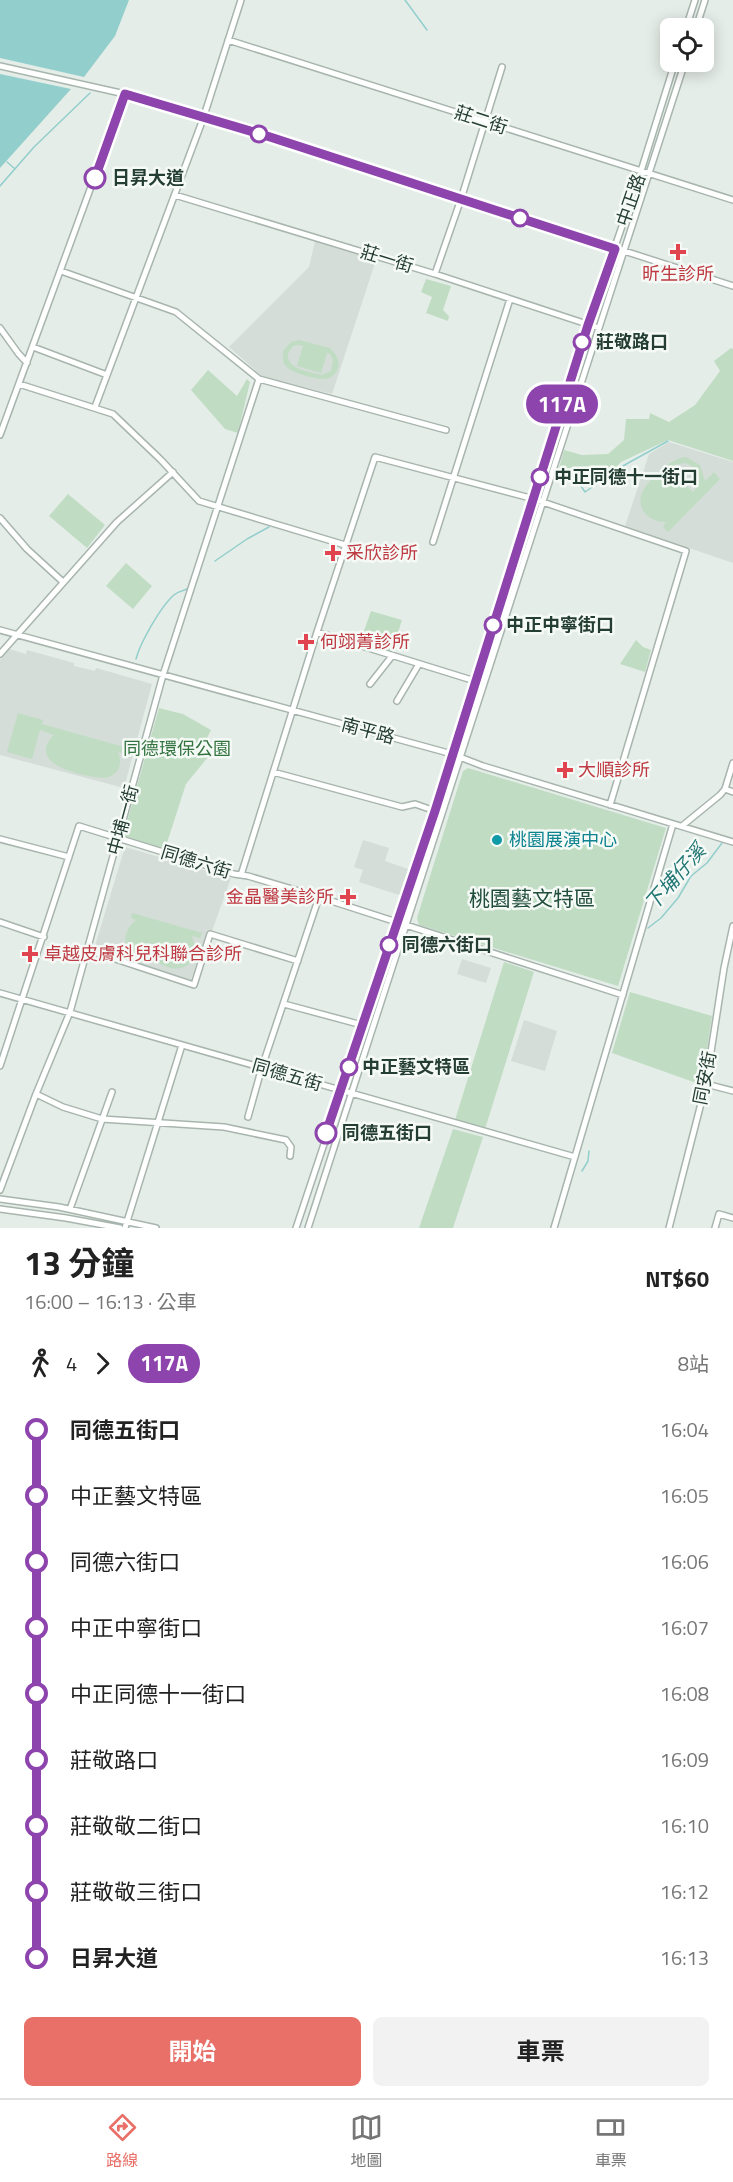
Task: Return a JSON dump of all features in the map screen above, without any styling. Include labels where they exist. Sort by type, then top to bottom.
[{"type":"street","points":[[95,407],[203,118],[241,0]]},
{"type":"street","points":[[689,18],[695,0]]},
{"type":"street","points":[[699,18],[705,0]]},
{"type":"street","name":"莊二街","points":[[228,40],[733,200]]},
{"type":"street","points":[[0,66],[125,94],[267,136],[733,286]]},
{"type":"street","points":[[435,274],[502,67]]},
{"type":"street","name":"中正路","points":[[296,1228],[435,811],[474,681],[588,325],[641,171],[672,72]]},
{"type":"street","name":"中正路","points":[[308,1228],[682,72]]},
{"type":"street","points":[[0,435],[125,94]]},
{"type":"street","name":"莊一街","points":[[175,195],[435,274],[599,328]]},
{"type":"street","points":[[60,271],[177,312],[259,379],[446,430]]},
{"type":"street","points":[[433,542],[510,299]]},
{"type":"street","points":[[0,328],[27,363]]},
{"type":"street","points":[[33,347],[108,375]]},
{"type":"street","name":"中埔一街","points":[[0,1190],[70,1012],[163,675],[259,379]]},
{"type":"street","points":[[18,384],[113,414],[173,472],[199,501],[345,545]]},
{"type":"street","points":[[241,875],[317,632],[375,457],[534,499],[686,552],[610,805]]},
{"type":"street","points":[[0,654],[117,522],[173,472]]},
{"type":"street","points":[[0,518],[27,549],[63,582]]},
{"type":"street","name":"南平路","points":[[0,630],[452,754],[460,759],[733,842]]},
{"type":"street","points":[[317,632],[483,684]]},
{"type":"street","points":[[370,684],[392,656]]},
{"type":"street","points":[[398,701],[419,664]]},
{"type":"street","points":[[682,826],[725,789],[733,763]]},
{"type":"street","points":[[273,772],[402,807],[416,804],[435,811]]},
{"type":"street","points":[[725,789],[733,792]]},
{"type":"street","points":[[554,1228],[673,824]]},
{"type":"street","name":"同德六街","points":[[69,857],[79,826],[319,897],[623,995]]},
{"type":"street","points":[[0,839],[69,857],[0,1066]]},
{"type":"street","points":[[248,1117],[262,1067],[319,897]]},
{"type":"street","points":[[0,922],[44,937]]},
{"type":"street","name":"同安街","points":[[669,1228],[706,1084],[733,926]]},
{"type":"street","points":[[88,951],[194,985],[210,934],[298,961]]},
{"type":"street","name":"同德五街","points":[[0,993],[575,1157]]},
{"type":"street","points":[[284,1004],[362,1025]]},
{"type":"street","points":[[124,1228],[183,1045]]},
{"type":"street","points":[[706,1084],[733,1091]]},
{"type":"street","points":[[70,1209],[112,1092]]},
{"type":"street","points":[[36,1094],[63,1107],[102,1119],[224,1127],[286,1140],[291,1147],[290,1156]]},
{"type":"street","points":[[0,1199],[70,1209],[156,1228]]},
{"type":"street","points":[[0,1209],[120,1228]]},
{"type":"street","points":[[716,1228],[719,1214],[733,1218]]},
{"type":"shaded area","points":[[315,241],[376,260],[332,394],[263,377],[229,347],[309,267]]},
{"type":"shaded area","points":[[669,442],[733,462],[733,563],[625,526],[649,454]]},
{"type":"shaded area","points":[[9,649],[26,654],[27,650],[74,663],[74,666],[95,671],[96,668],[152,684],[124,788],[0,755],[0,660]]},
{"type":"shaded area","points":[[363,840],[389,848],[385,861],[411,870],[402,896],[359,882],[363,870],[354,867]]},
{"type":"shaded area","points":[[125,847],[231,878],[212,931],[207,930],[191,980],[94,949]]},
{"type":"shaded area","points":[[462,959],[491,968],[486,983],[457,974]]},
{"type":"shaded area","points":[[524,1020],[557,1031],[545,1071],[511,1061]]},
{"type":"green space","points":[[426,279],[451,286],[443,310],[449,316],[448,321],[426,313],[432,297],[421,292]]},
{"type":"green space","points":[[299,340],[330,348],[339,363],[335,374],[327,378],[317,378],[289,369],[283,361],[283,351],[291,342]],"holes":[[[293,346],[303,346],[297,366],[321,373],[327,353],[325,352],[330,354],[333,360],[331,371],[321,375],[304,371],[290,363],[288,353]]]},
{"type":"green space","points":[[731,348],[733,349],[733,461],[668,440],[621,462],[612,472],[589,480],[558,472],[564,450],[582,455],[608,454],[624,440],[626,419],[649,419],[650,413],[669,422],[695,405],[720,371],[714,361]]},
{"type":"green space","points":[[208,370],[237,396],[247,379],[250,382],[238,433],[225,429],[191,390]]},
{"type":"green space","points":[[686,457],[700,465],[705,481],[714,472],[720,479],[668,532],[663,527],[666,522],[654,520],[645,513],[642,509],[641,497],[646,486],[656,475],[680,458]],"holes":[[[685,463],[699,475],[693,492],[670,470],[675,465]]]},
{"type":"green space","points":[[68,494],[105,525],[87,548],[49,516]]},
{"type":"green space","points":[[126,563],[152,586],[133,609],[106,586]]},
{"type":"green space","points":[[371,611],[402,620],[392,651],[360,642]]},
{"type":"green space","points":[[636,640],[643,647],[651,650],[645,672],[620,664]]},
{"type":"green space","name":"同德環保公園","points":[[159,708],[183,714],[211,730],[206,740],[207,747],[213,751],[186,784],[165,849],[123,836]]},
{"type":"green space","points":[[18,713],[43,720],[42,724],[131,749],[129,755],[118,752],[120,765],[117,772],[105,778],[72,772],[52,762],[46,754],[47,745],[54,735],[40,730],[32,759],[7,752]]},
{"type":"green space","points":[[468,768],[666,828],[618,986],[419,925],[417,918],[420,908],[463,771]]},
{"type":"green space","points":[[132,913],[202,933],[200,938],[192,936],[196,951],[191,962],[184,967],[172,968],[135,956],[130,952],[125,938],[129,928],[136,920],[131,918]]},
{"type":"green space","points":[[504,962],[534,972],[485,1129],[455,1120]]},
{"type":"green space","points":[[630,992],[712,1016],[702,1085],[612,1053]]},
{"type":"green space","points":[[453,1129],[483,1137],[453,1228],[419,1228]]},
{"type":"water","points":[[0,0],[129,0],[115,36],[84,77],[0,58]]},
{"type":"water","points":[[0,74],[71,89],[0,168]]},
{"type":"waterway","points":[[405,0],[427,30]]},
{"type":"waterway","points":[[0,186],[34,147],[90,93]]},
{"type":"waterway","points":[[7,162],[15,169]]},
{"type":"waterway","points":[[564,467],[585,492],[621,467],[668,441]]},
{"type":"waterway","points":[[215,561],[269,527]]},
{"type":"waterway","points":[[136,659],[146,635],[163,607],[175,594],[187,589]]},
{"type":"waterway","name":"下埔仔溪","points":[[648,928],[661,918],[678,898],[691,876],[707,863],[722,843]]},
{"type":"waterway","name":"下埔仔溪","points":[[582,1171],[588,1161],[589,1151]]},
{"type":"bus line","name":"117A","points":[[95,178],[125,94],[267,136],[615,249],[556,423],[435,811],[326,1133]]},
{"type":"place","name":"日昇大道","points":[[95,178]]},
{"type":"place","name":"昕生診所","points":[[678,252]]},
{"type":"place","name":"莊敬路口","points":[[582,342]]},
{"type":"place","name":"中正同德十一街口","points":[[540,477]]},
{"type":"place","name":"采欣診所","points":[[333,553]]},
{"type":"place","name":"中正中寧街口","points":[[493,625]]},
{"type":"place","name":"何翊菁診所","points":[[306,642]]},
{"type":"place","name":"大順診所","points":[[565,770]]},
{"type":"place","name":"桃園展演中心","points":[[497,840]]},
{"type":"place","name":"金晶醫美診所","points":[[348,897]]},
{"type":"place","name":"同德六街口","points":[[389,945]]},
{"type":"place","name":"卓越皮膚科兒科聯合診所","points":[[30,954]]},
{"type":"place","name":"中正藝文特區","points":[[349,1067]]},
{"type":"place","name":"同德五街口","points":[[326,1133]]},
{"type":"district","name":"桃園藝文特區","points":[[532,899]]}]
